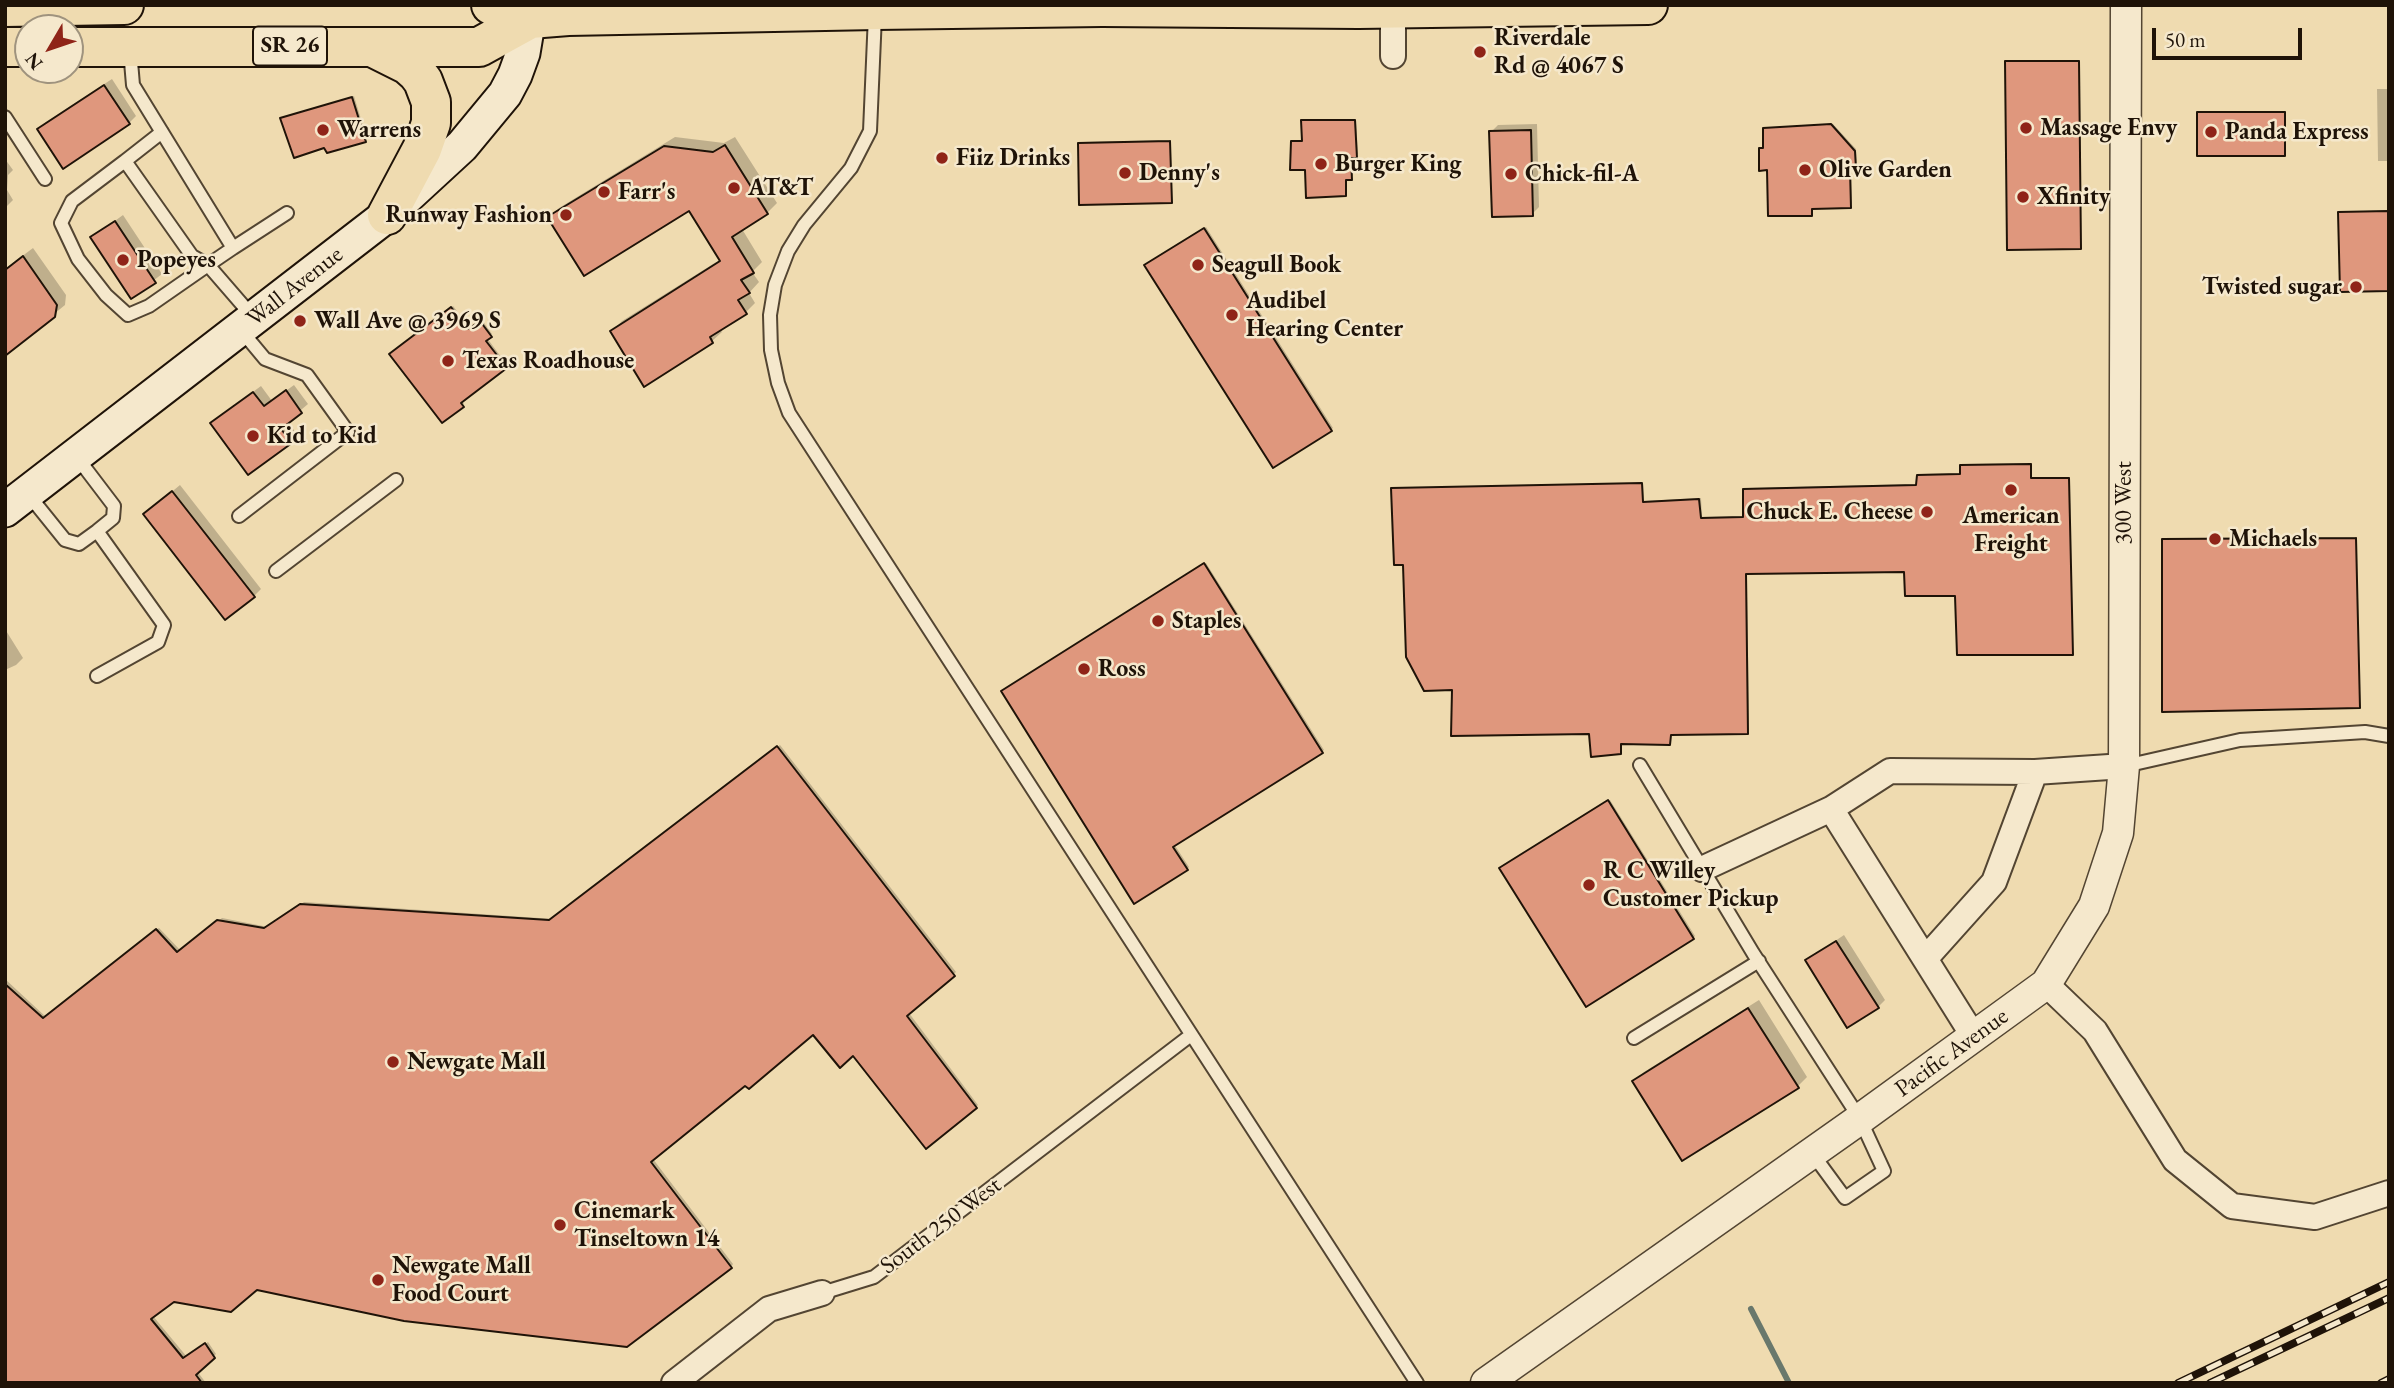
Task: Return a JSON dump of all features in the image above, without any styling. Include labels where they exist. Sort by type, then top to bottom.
[{"type":"main road","points":[[5,7],[124,5]]},
{"type":"main road","name":"SR 26","points":[[491,5],[568,16],[665,10],[1648,5]]},
{"type":"main road","name":"SR 26","points":[[84,47],[479,47],[530,12]]},
{"type":"main road","name":"Wall Avenue","points":[[16,502],[387,215],[462,146],[505,94],[515,75],[523,53],[530,12]]},
{"type":"main road","points":[[370,46],[408,65],[417,73],[424,81],[432,102],[431,123],[422,149],[387,215]]},
{"type":"street","name":"300 West","points":[[2046,984],[2094,906],[2118,833],[2124,766],[2126,5]]},
{"type":"street","points":[[1382,7],[1393,56]]},
{"type":"street","points":[[1702,869],[1831,809],[1890,771],[2035,772],[2124,766]]},
{"type":"street","points":[[1925,959],[1994,883],[2035,772]]},
{"type":"street","points":[[1831,809],[1974,1037]]},
{"type":"street","points":[[2046,984],[2095,1031],[2175,1160],[2232,1206],[2315,1216],[2389,1193]]},
{"type":"street","name":"Pacific Avenue","points":[[1486,1383],[2046,984]]},
{"type":"street","name":"South 250 West","points":[[674,1383],[769,1308],[822,1293]]},
{"type":"lane","points":[[876,8],[870,131],[851,167],[793,242],[775,285],[770,315],[771,349],[778,383],[789,413],[1417,1383]]},
{"type":"lane","points":[[130,47],[133,85],[233,248]]},
{"type":"lane","points":[[5,117],[45,179]]},
{"type":"lane","points":[[162,132],[72,201],[61,223],[78,259],[106,295],[128,315],[149,306],[287,213]]},
{"type":"lane","points":[[125,161],[192,256],[208,265],[247,324],[265,359],[307,375],[348,432],[239,516]]},
{"type":"lane","points":[[16,502],[65,540],[79,544],[97,531],[113,518],[114,506],[76,456]]},
{"type":"lane","points":[[276,571],[396,481]]},
{"type":"lane","points":[[97,531],[164,625],[158,642],[97,676]]},
{"type":"lane","points":[[2124,766],[2241,740],[2365,732],[2389,736]]},
{"type":"lane","points":[[1640,765],[1759,961],[1860,1119],[1884,1171],[1845,1198],[1812,1153]]},
{"type":"lane","points":[[1634,1038],[1759,961]]},
{"type":"lane","name":"South 250 West","points":[[822,1293],[874,1277],[1191,1035]]},
{"type":"building","points":[[2005,61],[2079,61],[2081,249],[2007,250]]},
{"type":"building","points":[[104,85],[130,124],[63,169],[37,129]]},
{"type":"building","name":"Warrens","points":[[352,97],[366,142],[327,153],[324,148],[294,158],[280,118]]},
{"type":"building","points":[[2197,112],[2285,112],[2285,156],[2197,156]]},
{"type":"building","name":"Burger King","points":[[1301,120],[1355,120],[1357,158],[1351,158],[1352,180],[1346,180],[1346,196],[1306,198],[1305,170],[1290,170],[1291,141],[1302,141]]},
{"type":"building","name":"Olive Garden","points":[[1831,124],[1855,151],[1856,169],[1850,169],[1851,208],[1812,209],[1812,216],[1768,216],[1767,170],[1759,171],[1759,148],[1763,148],[1763,128]]},
{"type":"building","name":"Chick-fil-A","points":[[1531,130],[1533,216],[1492,217],[1489,131]]},
{"type":"building","name":"Denny's","points":[[1170,141],[1172,203],[1079,205],[1078,143]]},
{"type":"building","points":[[725,145],[768,214],[732,237],[754,273],[741,280],[750,293],[738,300],[747,314],[710,337],[713,343],[644,387],[610,331],[720,261],[689,211],[584,276],[547,217],[664,146],[713,152]]},
{"type":"building","points":[[2389,211],[2389,291],[2340,292],[2338,212]]},
{"type":"building","name":"Popeyes","points":[[115,221],[156,283],[131,299],[90,237]]},
{"type":"building","points":[[1204,228],[1332,431],[1273,468],[1144,265]]},
{"type":"building","points":[[23,256],[57,305],[55,317],[5,356],[5,270]]},
{"type":"building","name":"Texas Roadhouse","points":[[451,307],[468,329],[480,321],[492,337],[486,341],[507,368],[461,403],[464,407],[442,423],[389,354]]},
{"type":"building","name":"Kid to Kid","points":[[286,390],[302,413],[281,429],[292,443],[248,475],[210,423],[253,392],[264,406]]},
{"type":"building","points":[[2031,464],[2031,478],[2069,478],[2073,655],[1957,655],[1955,596],[1905,596],[1904,572],[1746,574],[1748,734],[1671,735],[1670,745],[1621,744],[1621,754],[1591,757],[1589,734],[1451,736],[1452,690],[1424,691],[1406,657],[1403,565],[1394,565],[1391,488],[1642,483],[1643,502],[1699,499],[1701,518],[1743,517],[1743,489],[1916,485],[1917,475],[1960,474],[1960,465]]},
{"type":"building","points":[[172,491],[255,597],[225,620],[143,514]]},
{"type":"building","points":[[2356,538],[2360,708],[2162,712],[2162,539]]},
{"type":"building","points":[[1204,563],[1323,753],[1173,847],[1188,870],[1134,904],[1001,691]]},
{"type":"building","name":"Newgate Mall","points":[[777,746],[955,976],[907,1016],[977,1108],[926,1149],[853,1056],[840,1068],[813,1035],[749,1089],[745,1086],[651,1162],[732,1268],[627,1347],[404,1321],[257,1290],[231,1312],[174,1302],[151,1319],[183,1358],[205,1343],[215,1358],[196,1375],[202,1383],[5,1383],[5,984],[43,1018],[156,929],[177,952],[217,920],[264,928],[300,904],[549,920]]},
{"type":"building","points":[[1608,800],[1694,939],[1586,1007],[1499,868]]},
{"type":"building","points":[[1836,941],[1879,1008],[1847,1028],[1805,960]]},
{"type":"building","points":[[1748,1008],[1799,1088],[1682,1161],[1632,1081]]},
{"type":"waterway","points":[[1751,1309],[1789,1383]]},
{"type":"railway","points":[[2178,1383],[2389,1282]]},
{"type":"railway","points":[[2210,1383],[2389,1298]]},
{"type":"railway","points":[[2381,1383],[2389,1379]]},
{"type":"place","name":"Riverdale Rd @ 4067 S","points":[[1480,52]]},
{"type":"place","name":"Massage Envy","points":[[2026,128]]},
{"type":"place","name":"Warrens","points":[[323,130]]},
{"type":"place","name":"Panda Express","points":[[2211,132]]},
{"type":"place","name":"Fiiz Drinks","points":[[942,158]]},
{"type":"place","name":"Burger King","points":[[1321,164]]},
{"type":"place","name":"Olive Garden","points":[[1805,170]]},
{"type":"place","name":"Denny's","points":[[1125,173]]},
{"type":"place","name":"Chick-fil-A","points":[[1511,174]]},
{"type":"place","name":"AT&T","points":[[734,188]]},
{"type":"place","name":"Farr's","points":[[604,192]]},
{"type":"place","name":"Xfinity","points":[[2023,197]]},
{"type":"place","name":"Runway Fashion","points":[[566,215]]},
{"type":"place","name":"Popeyes","points":[[123,260]]},
{"type":"place","name":"Seagull Book","points":[[1198,265]]},
{"type":"place","name":"Twisted sugar","points":[[2356,287]]},
{"type":"place","name":"Audibel Hearing Center","points":[[1232,315]]},
{"type":"place","name":"Wall Ave @ 3969 S","points":[[300,321]]},
{"type":"place","name":"Texas Roadhouse","points":[[448,361]]},
{"type":"place","name":"Kid to Kid","points":[[253,436]]},
{"type":"place","name":"American Freight","points":[[2011,490]]},
{"type":"place","name":"Chuck E. Cheese","points":[[1927,512]]},
{"type":"place","name":"Michaels","points":[[2215,539]]},
{"type":"place","name":"Staples","points":[[1158,621]]},
{"type":"place","name":"Ross","points":[[1084,669]]},
{"type":"place","name":"R C Willey Customer Pickup","points":[[1589,885]]},
{"type":"place","name":"Newgate Mall","points":[[393,1062]]},
{"type":"place","name":"Cinemark Tinseltown 14","points":[[560,1225]]},
{"type":"place","name":"Newgate Mall Food Court","points":[[378,1280]]}]
